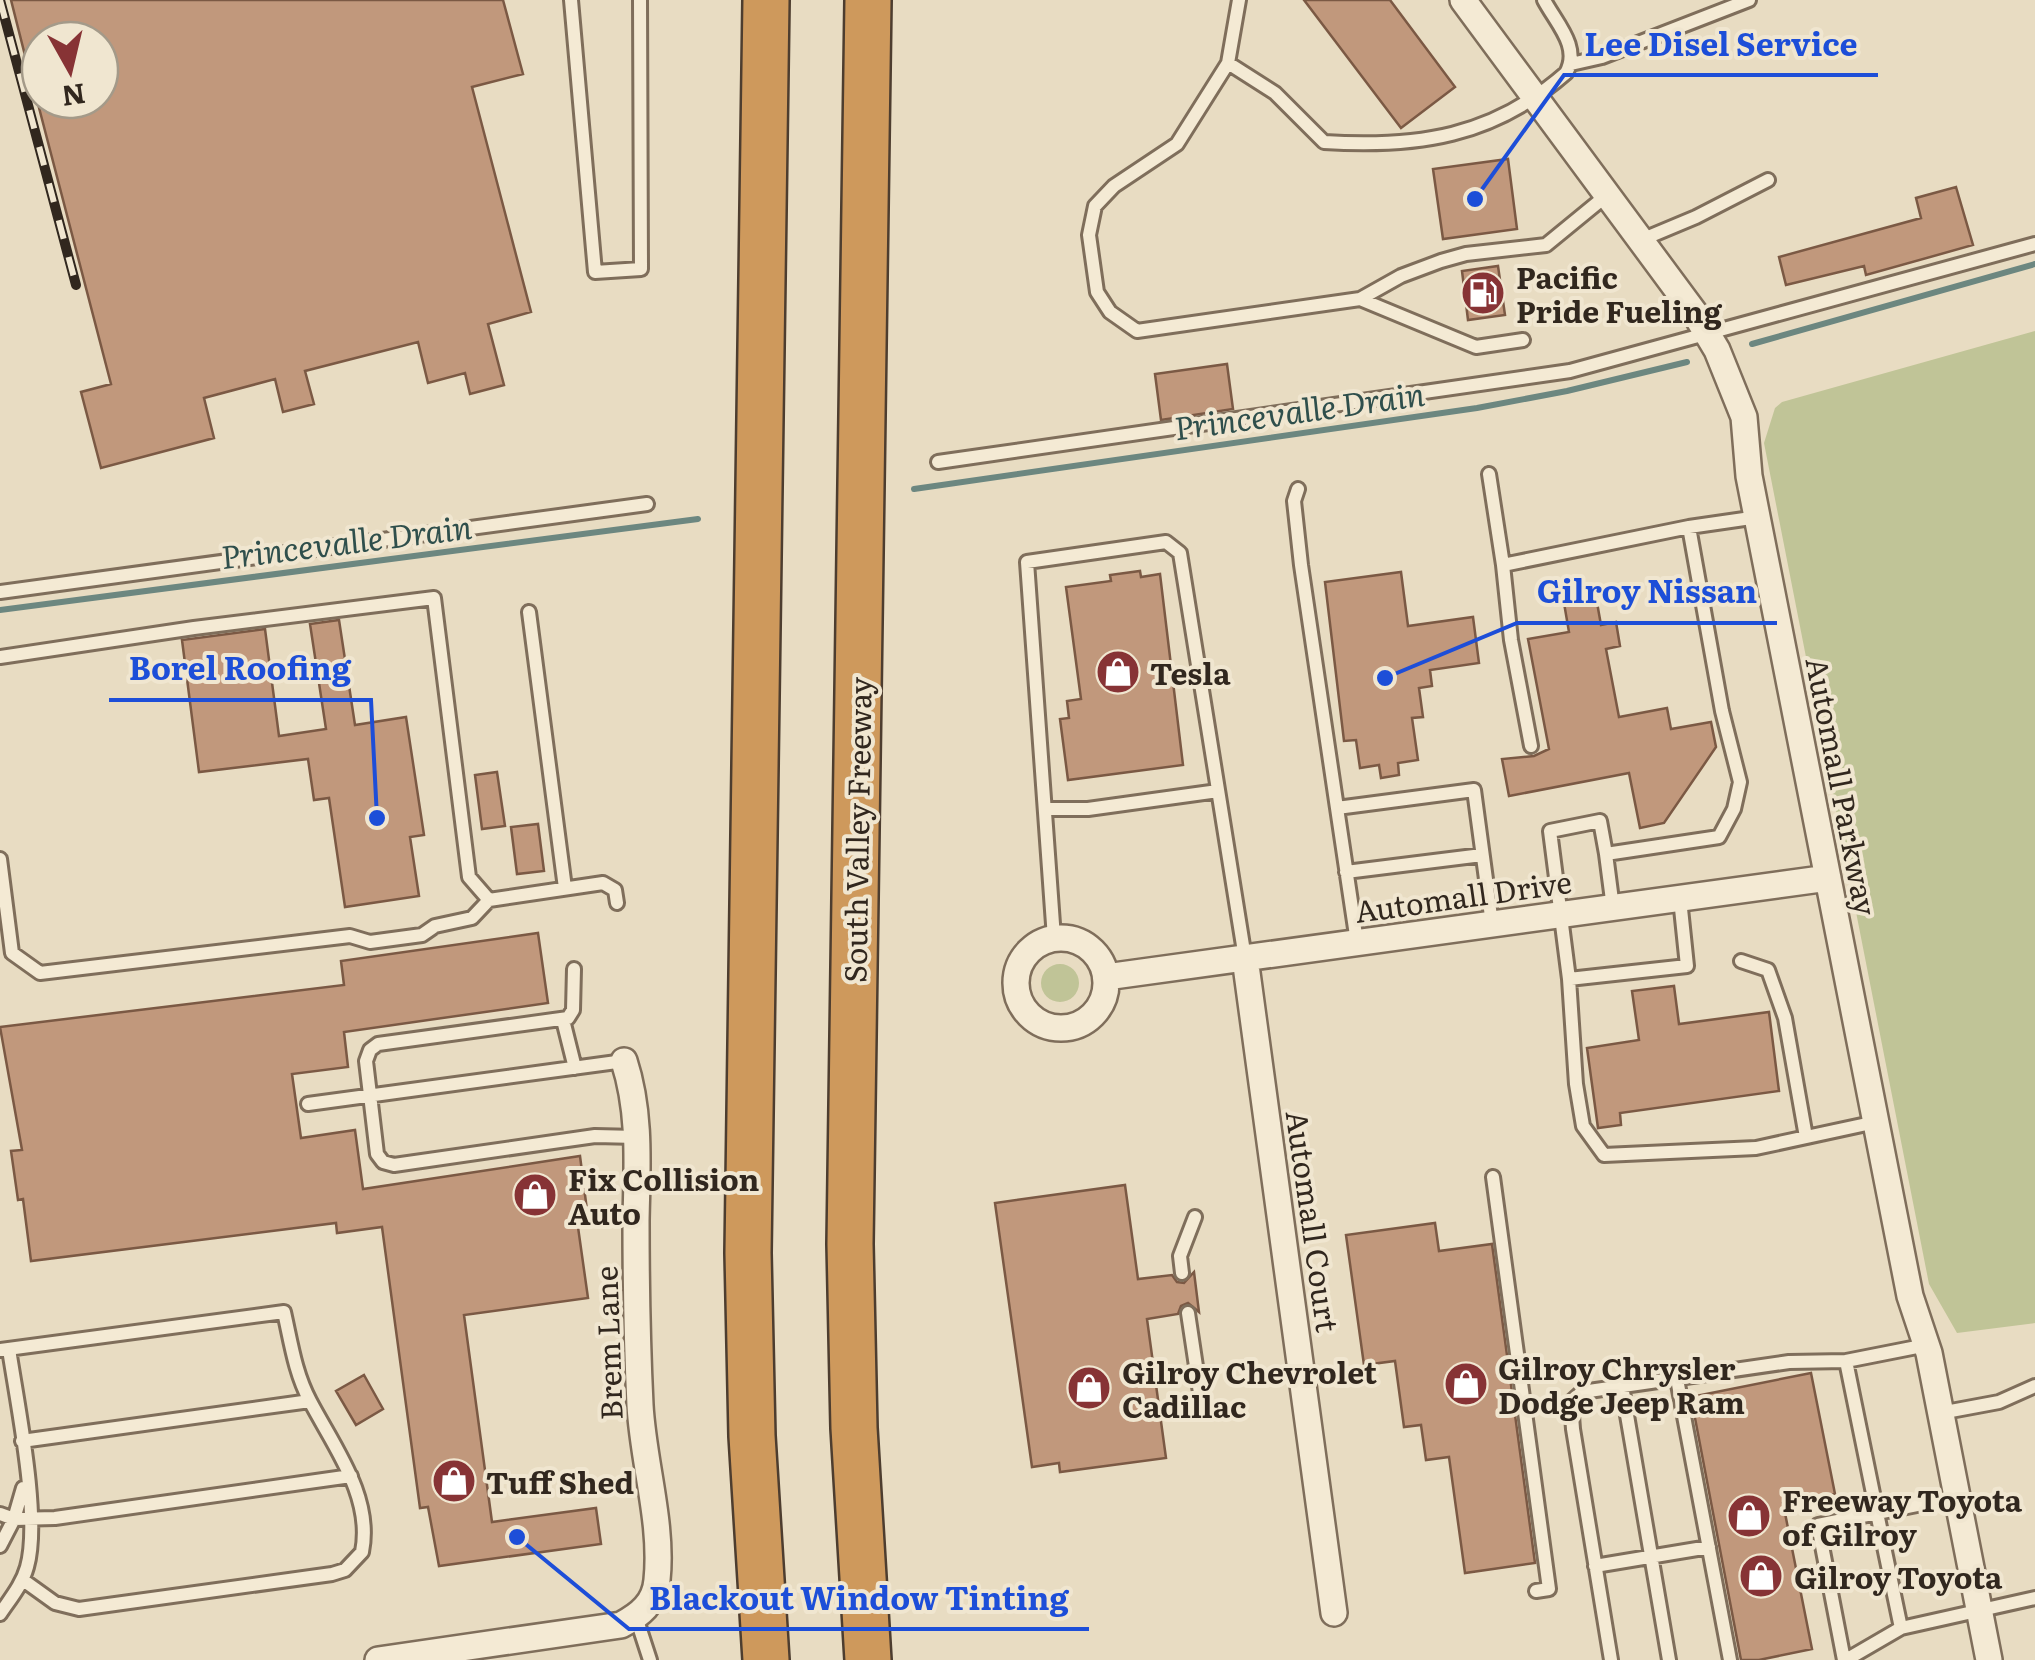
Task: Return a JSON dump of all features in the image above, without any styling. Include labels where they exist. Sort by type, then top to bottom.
[{"type":"highway","points":[[766,0],[748,1197],[751,1418],[766,1660]]},
{"type":"highway","name":"South Valley Freeway","points":[[868,0],[852,1132],[854,1428],[868,1660]]},
{"type":"highway","points":[[854,1428],[891,1660]]},
{"type":"street","name":"Automall Parkway","points":[[1463,0],[1708,334],[1744,416],[1749,476],[1910,1296],[1927,1345],[1989,1660]]},
{"type":"street","name":"Automall Drive","points":[[1106,977],[1828,878]]},
{"type":"street","points":[[1054,938],[1072,939],[1090,948],[1103,965],[1106,977],[1102,1004],[1084,1023],[1058,1029],[1032,1019],[1020,1005],[1016,992],[1018,968],[1031,948],[1054,938]]},
{"type":"street","name":"Automall Court","points":[[1245,958],[1334,1613]]},
{"type":"street","name":"Brem Lane","points":[[624,1061],[632,1083],[637,1136],[638,1357],[657,1580],[648,1606],[636,1617]]},
{"type":"street","points":[[378,1660],[607,1629],[636,1617]]},
{"type":"lane","points":[[571,0],[594,272],[641,269],[640,0]]},
{"type":"lane","points":[[1240,0],[1228,63],[1178,144],[1114,186],[1095,206],[1090,235],[1096,292],[1110,312],[1137,331],[1360,298],[1400,276],[1466,254],[1546,244],[1607,195]]},
{"type":"lane","points":[[1228,63],[1276,93],[1324,142],[1382,146],[1452,136],[1485,124],[1534,96],[1559,79],[1571,64],[1572,49],[1544,0]]},
{"type":"lane","points":[[1571,64],[1749,0]]},
{"type":"lane","points":[[1641,240],[1768,180]]},
{"type":"lane","points":[[938,462],[1570,371],[2035,244]]},
{"type":"lane","points":[[1360,298],[1476,347],[1523,340]]},
{"type":"lane","points":[[1489,474],[1530,746]]},
{"type":"lane","points":[[1298,490],[1294,501],[1301,565],[1357,942]]},
{"type":"lane","points":[[0,592],[647,504]]},
{"type":"lane","points":[[1503,565],[1690,527],[1758,518]]},
{"type":"lane","points":[[1606,854],[1719,837],[1734,808],[1740,782],[1722,711],[1690,527]]},
{"type":"lane","points":[[1054,938],[1027,562],[1166,542],[1180,553],[1245,958]]},
{"type":"lane","points":[[0,658],[194,628],[434,598],[469,877],[489,900]]},
{"type":"lane","points":[[528,612],[565,888]]},
{"type":"lane","points":[[1337,808],[1474,790],[1492,924]]},
{"type":"lane","points":[[1045,809],[1088,809],[1218,791]]},
{"type":"lane","points":[[1613,908],[1600,821],[1550,831],[1569,979],[1576,1084],[1583,1126],[1604,1155],[1756,1148],[1876,1122]]},
{"type":"lane","points":[[1346,872],[1482,855]]},
{"type":"lane","points":[[0,859],[12,953],[40,974],[350,936],[370,942],[422,935],[435,926],[472,918],[489,900],[603,883],[615,890],[617,903]]},
{"type":"lane","points":[[1569,979],[1686,966],[1680,898]]},
{"type":"lane","points":[[1741,960],[1768,970],[1785,1018],[1806,1136]]},
{"type":"lane","points":[[574,969],[573,1010],[563,1020],[378,1044],[370,1050],[366,1060],[377,1154],[383,1162],[394,1166],[595,1136],[637,1136]]},
{"type":"lane","points":[[563,1020],[575,1068]]},
{"type":"lane","points":[[308,1104],[624,1061]]},
{"type":"lane","points":[[1493,1178],[1548,1589],[1536,1591]]},
{"type":"lane","points":[[1182,1274],[1180,1256],[1194,1217]]},
{"type":"lane","points":[[0,1614],[23,1580],[30,1552],[22,1441],[4,1350],[284,1312],[298,1374],[351,1476],[363,1526],[362,1552],[345,1570],[79,1608],[56,1603],[23,1580]]},
{"type":"lane","points":[[1188,1313],[1200,1393]]},
{"type":"lane","points":[[1610,1660],[1572,1402],[1582,1392],[1789,1362],[1846,1361],[1927,1345]]},
{"type":"lane","points":[[1846,1361],[1902,1628]]},
{"type":"lane","points":[[1678,1379],[1730,1660]]},
{"type":"lane","points":[[1622,1386],[1669,1660]]},
{"type":"lane","points":[[1940,1413],[1999,1402],[2035,1386]]},
{"type":"lane","points":[[22,1441],[310,1401]]},
{"type":"lane","points":[[0,1546],[14,1519],[25,1471]]},
{"type":"lane","points":[[0,1514],[30,1519],[351,1476]]},
{"type":"lane","points":[[1957,1497],[1818,1525],[1845,1660],[1902,1628],[2035,1598]]},
{"type":"lane","points":[[1595,1566],[1708,1547]]},
{"type":"lane","points":[[636,1617],[650,1660]]},
{"type":"green space","points":[[2035,331],[2035,1323],[1957,1333],[1929,1284],[1764,443],[1775,408],[1782,402]]},
{"type":"green space","points":[[1060,964],[1074,969],[1079,983],[1074,997],[1060,1002],[1046,997],[1041,983],[1046,969]]},
{"type":"building","points":[[11,0],[503,0],[523,74],[472,87],[531,312],[488,324],[504,385],[470,394],[465,373],[428,383],[418,342],[305,371],[314,404],[283,412],[275,379],[204,398],[214,438],[101,468],[81,392],[111,384],[42,120],[120,120],[120,20],[20,20],[20,36]]},
{"type":"building","points":[[1304,0],[1390,0],[1455,87],[1401,128]]},
{"type":"building","points":[[1508,159],[1517,229],[1443,239],[1433,169]]},
{"type":"building","points":[[1956,187],[1973,245],[1866,275],[1864,266],[1786,285],[1779,257],[1921,218],[1916,198]]},
{"type":"building","name":"Pacific Pride Fueling","points":[[1498,266],[1505,315],[1468,320],[1462,271]]},
{"type":"building","points":[[1227,364],[1233,409],[1161,420],[1155,374]]},
{"type":"building","points":[[1140,571],[1141,577],[1160,574],[1183,765],[1068,780],[1060,719],[1069,718],[1067,701],[1081,699],[1066,587],[1111,581],[1110,575]]},
{"type":"building","points":[[1401,572],[1408,626],[1473,617],[1479,663],[1430,670],[1432,686],[1419,688],[1423,717],[1412,718],[1418,760],[1398,763],[1399,775],[1381,778],[1379,765],[1360,768],[1356,740],[1344,741],[1325,582]]},
{"type":"building","points":[[1596,597],[1601,625],[1616,622],[1620,646],[1606,649],[1619,717],[1667,708],[1671,729],[1711,722],[1716,747],[1664,823],[1640,828],[1629,773],[1509,796],[1502,759],[1534,756],[1549,749],[1528,639],[1569,632],[1564,603]]},
{"type":"building","points":[[339,620],[355,725],[406,717],[424,835],[410,837],[419,896],[345,907],[329,798],[314,800],[308,759],[199,772],[182,640],[265,629],[279,736],[326,729],[310,624]]},
{"type":"building","points":[[497,772],[505,826],[482,829],[475,775]]},
{"type":"building","points":[[538,824],[544,871],[517,874],[511,827]]},
{"type":"building","points":[[538,933],[548,1003],[344,1032],[348,1067],[292,1074],[301,1138],[355,1130],[363,1189],[580,1156],[588,1218],[577,1220],[588,1298],[464,1315],[492,1522],[596,1508],[601,1544],[439,1566],[428,1507],[420,1508],[382,1227],[337,1233],[336,1223],[31,1261],[23,1199],[18,1200],[11,1151],[22,1150],[0,1027],[344,985],[341,961]]},
{"type":"building","points":[[1674,986],[1679,1024],[1769,1012],[1779,1091],[1620,1113],[1621,1125],[1598,1128],[1587,1048],[1639,1040],[1632,991]]},
{"type":"building","name":"Gilroy Chevrolet Cadillac","points":[[1125,1185],[1138,1279],[1172,1275],[1177,1282],[1184,1283],[1194,1272],[1199,1312],[1188,1303],[1181,1306],[1178,1314],[1147,1319],[1166,1458],[1060,1472],[1059,1463],[1032,1467],[995,1203]]},
{"type":"building","points":[[1435,1223],[1439,1251],[1492,1244],[1535,1563],[1465,1573],[1449,1457],[1426,1460],[1421,1425],[1404,1427],[1395,1361],[1364,1365],[1346,1235]]},
{"type":"building","name":"Gilroy Toyota","points":[[1811,1373],[1835,1494],[1783,1503],[1812,1649],[1741,1660],[1691,1397]]},
{"type":"building","points":[[364,1375],[383,1409],[356,1425],[336,1391]]},
{"type":"waterway","name":"Princevalle Drain","points":[[1752,344],[2035,264]]},
{"type":"waterway","name":"Princevalle Drain","points":[[914,489],[1477,408],[1687,362]]},
{"type":"waterway","name":"Princevalle Drain","points":[[0,610],[698,519]]},
{"type":"railway","points":[[0,0],[76,285]]},
{"type":"place","name":"Lee Disel Service","points":[[1475,199]]},
{"type":"place","name":"Pacific Pride Fueling","points":[[1483,293]]},
{"type":"place","name":"Tesla","points":[[1118,672]]},
{"type":"place","name":"Gilroy Nissan","points":[[1385,678]]},
{"type":"place","name":"Borel Roofing","points":[[377,818]]},
{"type":"place","name":"Fix Collision Auto","points":[[535,1195]]},
{"type":"place","name":"Gilroy Chrysler Dodge Jeep Ram","points":[[1466,1384]]},
{"type":"place","name":"Gilroy Chevrolet Cadillac","points":[[1089,1388]]},
{"type":"place","name":"Tuff Shed","points":[[454,1481]]},
{"type":"place","name":"Freeway Toyota of Gilroy","points":[[1749,1516]]},
{"type":"place","name":"Blackout Window Tinting","points":[[517,1537]]},
{"type":"place","name":"Gilroy Toyota","points":[[1761,1576]]}]
